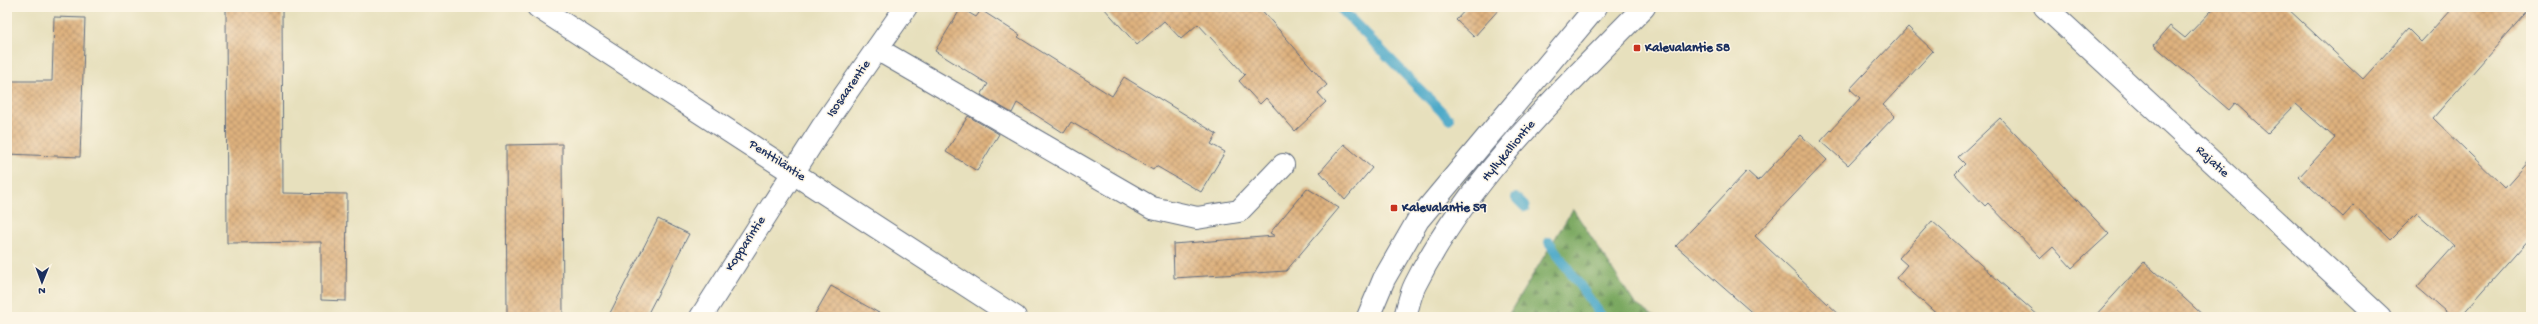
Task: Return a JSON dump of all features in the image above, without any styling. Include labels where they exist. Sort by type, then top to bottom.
[{"type":"street","name":"Penttiläntie","points":[[538,7],[1015,317]]},
{"type":"street","name":"Isosaarentie","points":[[794,172],[906,7]]},
{"type":"street","name":"Hyllykalliontie","points":[[1368,317],[1384,279],[1418,220],[1596,7]]},
{"type":"street","name":"Hyllykalliontie","points":[[1405,317],[1414,286],[1451,224],[1508,149],[1644,7]]},
{"type":"street","name":"Rajatie","points":[[2045,7],[2380,317]]},
{"type":"street","points":[[877,49],[1152,208],[1197,218],[1239,211],[1283,165]]},
{"type":"street","name":"Kopparintie","points":[[701,317],[794,172]]},
{"type":"green space","points":[[1573,209],[1635,304],[1655,317],[1507,317]]},
{"type":"building","points":[[226,7],[282,7],[283,193],[347,194],[346,301],[321,300],[321,242],[227,243]]},
{"type":"building","points":[[1103,7],[1259,7],[1327,85],[1318,93],[1326,102],[1295,131],[1266,98],[1260,104],[1239,81],[1245,75],[1198,24],[1181,39],[1164,21],[1137,45]]},
{"type":"building","points":[[1468,7],[1501,7],[1474,37],[1456,20]]},
{"type":"building","points":[[2215,7],[2286,7],[2363,79],[2408,29],[2421,42],[2453,7],[2531,7],[2433,118],[2505,188],[2531,159],[2531,237],[2460,317],[2452,317],[2417,287],[2454,246],[2417,213],[2390,240],[2354,205],[2343,217],[2299,177],[2335,138],[2296,104],[2268,133],[2235,103],[2229,110],[2154,45],[2170,26],[2185,38]]},
{"type":"building","points":[[961,8],[976,17],[981,10],[1020,35],[1018,37],[1112,96],[1124,77],[1217,134],[1211,144],[1225,152],[1201,192],[1156,166],[1153,170],[1071,122],[1064,133],[1017,103],[1012,113],[981,95],[988,84],[935,51]]},
{"type":"building","points":[[54,17],[85,18],[80,157],[7,154],[7,81],[52,81]]},
{"type":"building","points":[[1908,27],[1933,51],[1883,105],[1895,116],[1848,165],[1821,141],[1860,98],[1850,89]]},
{"type":"building","points":[[968,116],[999,134],[977,171],[946,152]]},
{"type":"building","points":[[2000,118],[2109,234],[2072,268],[2053,247],[2041,258],[1988,203],[1985,206],[1955,174],[1965,164],[1958,157]]},
{"type":"building","points":[[1801,135],[1827,160],[1755,236],[1842,317],[1757,317],[1676,246],[1747,171],[1758,181]]},
{"type":"building","points":[[562,144],[563,317],[507,317],[506,145]]},
{"type":"building","points":[[1344,144],[1372,168],[1345,200],[1320,172]]},
{"type":"building","points":[[1307,188],[1339,208],[1286,271],[1174,278],[1173,244],[1275,236],[1270,233]]},
{"type":"building","points":[[658,219],[689,234],[646,317],[608,317]]},
{"type":"building","points":[[1932,221],[2040,317],[1940,317],[1896,278],[1907,265],[1899,258]]},
{"type":"building","points":[[2144,262],[2205,317],[2094,317]]},
{"type":"building","points":[[831,286],[886,317],[813,317]]},
{"type":"waterway","points":[[1339,7],[1449,119]]},
{"type":"waterway","points":[[1516,198],[1525,207]]},
{"type":"waterway","points":[[1549,242],[1602,317]]},
{"type":"place","name":"Kalevalantie 58","points":[[1637,48]]},
{"type":"place","name":"Kalevalantie 59","points":[[1394,208]]}]
